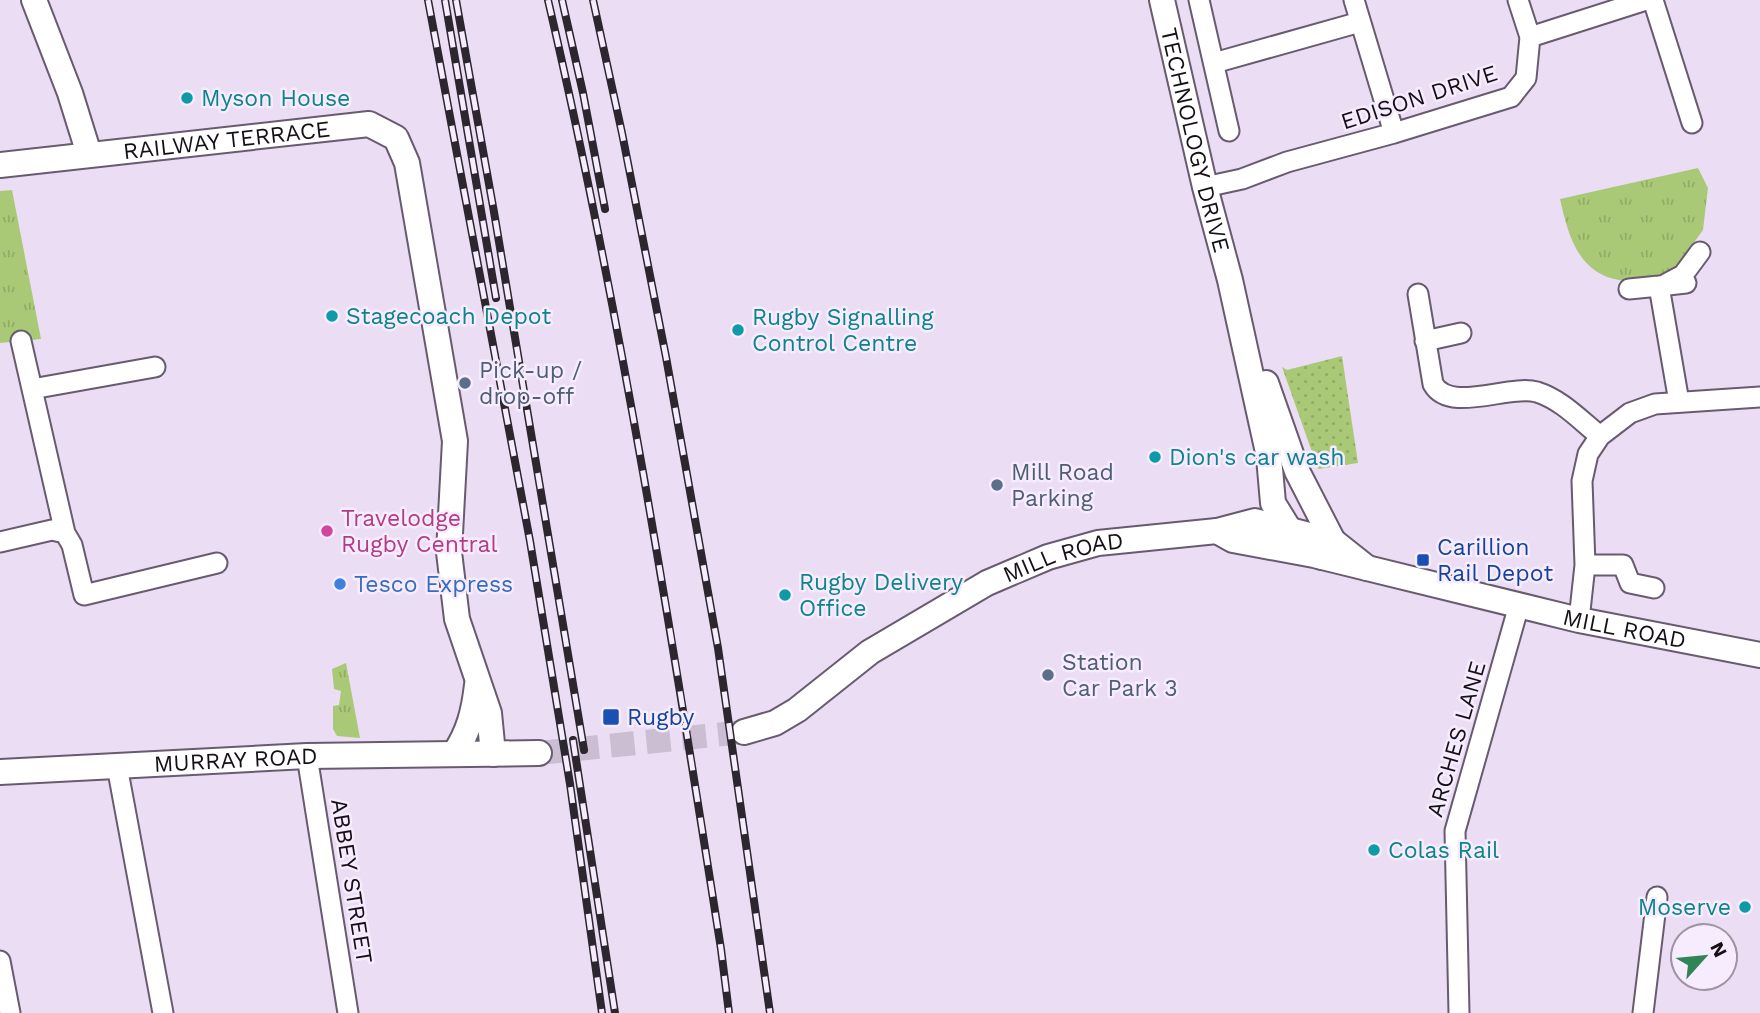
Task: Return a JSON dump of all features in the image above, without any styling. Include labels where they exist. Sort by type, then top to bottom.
[{"type":"street","points":[[34,0],[70,93],[89,154]]},
{"type":"street","name":"TECHNOLOGY DRIVE","points":[[1162,0],[1205,187],[1230,280],[1269,457],[1273,503]]},
{"type":"street","points":[[1199,0],[1229,131]]},
{"type":"street","points":[[1353,0],[1394,133]]},
{"type":"street","points":[[1518,0],[1530,37],[1647,0]]},
{"type":"street","points":[[1653,0],[1692,123]]},
{"type":"street","points":[[1213,63],[1360,22]]},
{"type":"street","name":"EDISON DRIVE","points":[[1205,187],[1242,179],[1287,163],[1511,97],[1526,78],[1530,37]]},
{"type":"street","name":"RAILWAY TERRACE","points":[[0,165],[369,124],[396,138],[407,163],[455,441],[449,552],[453,595],[457,624],[489,713],[473,754]]},
{"type":"street","points":[[1662,285],[1684,275],[1700,252]]},
{"type":"street","name":"TECHNOLOGY DRIVE","points":[[1230,280],[1295,466],[1328,549]]},
{"type":"street","points":[[1629,289],[1686,283]]},
{"type":"street","points":[[1662,285],[1679,402]]},
{"type":"street","points":[[1418,294],[1433,384],[1437,391],[1450,398],[1534,391],[1559,402],[1600,436]]},
{"type":"street","points":[[1425,341],[1461,333]]},
{"type":"street","points":[[21,341],[65,534],[72,545],[84,595],[217,563]]},
{"type":"street","points":[[32,389],[155,367]]},
{"type":"street","points":[[1579,620],[1585,565],[1583,481],[1588,454],[1600,436],[1630,413],[1655,404],[1760,397]]},
{"type":"street","points":[[1283,538],[1295,466]]},
{"type":"street","points":[[1273,503],[1283,538],[1255,521],[1273,503]]},
{"type":"street","name":"MILL ROAD","points":[[744,732],[775,723],[797,710],[870,652],[987,583],[1048,558],[1098,543],[1217,531],[1255,521]]},
{"type":"street","points":[[0,542],[52,530],[65,534]]},
{"type":"street","points":[[1217,531],[1233,540],[1283,538],[1328,549]]},
{"type":"street","name":"MILL ROAD","points":[[1328,549],[1367,568],[1519,606],[1760,654]]},
{"type":"street","name":"MILL ROAD","points":[[1585,565],[1623,565],[1630,583],[1654,588]]},
{"type":"street","name":"ARCHES LANE","points":[[1459,1013],[1455,831],[1519,606]]},
{"type":"street","name":"RAILWAY TERRACE","points":[[473,754],[463,740],[473,715],[477,684]]},
{"type":"street","points":[[473,754],[539,753]]},
{"type":"street","name":"MURRAY ROAD","points":[[0,772],[307,756],[473,754]]},
{"type":"street","name":"ABBEY STREET","points":[[307,756],[348,1013]]},
{"type":"street","points":[[117,766],[163,1013]]},
{"type":"street","points":[[1643,1013],[1657,897]]},
{"type":"street","points":[[0,961],[10,1013]]},
{"type":"green space","points":[[1698,168],[1708,188],[1703,230],[1673,272],[1619,280],[1605,276],[1584,261],[1571,239],[1560,199]]},
{"type":"green space","points":[[12,190],[41,339],[0,343],[0,191]]},
{"type":"green space","points":[[1342,356],[1358,463],[1318,469],[1282,367],[1287,370]]},
{"type":"green space","points":[[346,663],[360,738],[337,736],[333,729],[333,706],[339,705],[341,691],[334,689],[332,669]]},
{"type":"tunnel","points":[[539,753],[744,732]]},
{"type":"railway","points":[[428,0],[530,541],[570,784],[602,1013]]},
{"type":"railway","points":[[445,0],[496,298]]},
{"type":"railway","points":[[456,0],[584,750]]},
{"type":"railway","points":[[548,0],[622,354],[664,592],[729,1013]]},
{"type":"railway","points":[[562,0],[605,209]]},
{"type":"railway","points":[[593,0],[666,357],[718,648],[770,1013]]},
{"type":"railway","points":[[573,740],[615,1013]]},
{"type":"place","name":"Myson House","points":[[187,98]]},
{"type":"place","name":"Stagecoach Depot","points":[[332,316]]},
{"type":"place","name":"Rugby Signalling Control Centre","points":[[738,330]]},
{"type":"place","name":"Pick-up / drop-off","points":[[465,383]]},
{"type":"place","name":"Dion's car wash","points":[[1155,457]]},
{"type":"place","name":"Mill Road Parking","points":[[997,485]]},
{"type":"place","name":"Travelodge Rugby Central","points":[[327,531]]},
{"type":"place","name":"Carillion Rail Depot","points":[[1423,560]]},
{"type":"place","name":"Tesco Express","points":[[340,584]]},
{"type":"place","name":"Rugby Delivery Office","points":[[785,595]]},
{"type":"place","name":"Station Car Park 3","points":[[1048,675]]},
{"type":"place","name":"Rugby","points":[[611,717]]},
{"type":"place","name":"Colas Rail","points":[[1374,850]]},
{"type":"place","name":"Moserve","points":[[1745,907]]}]
